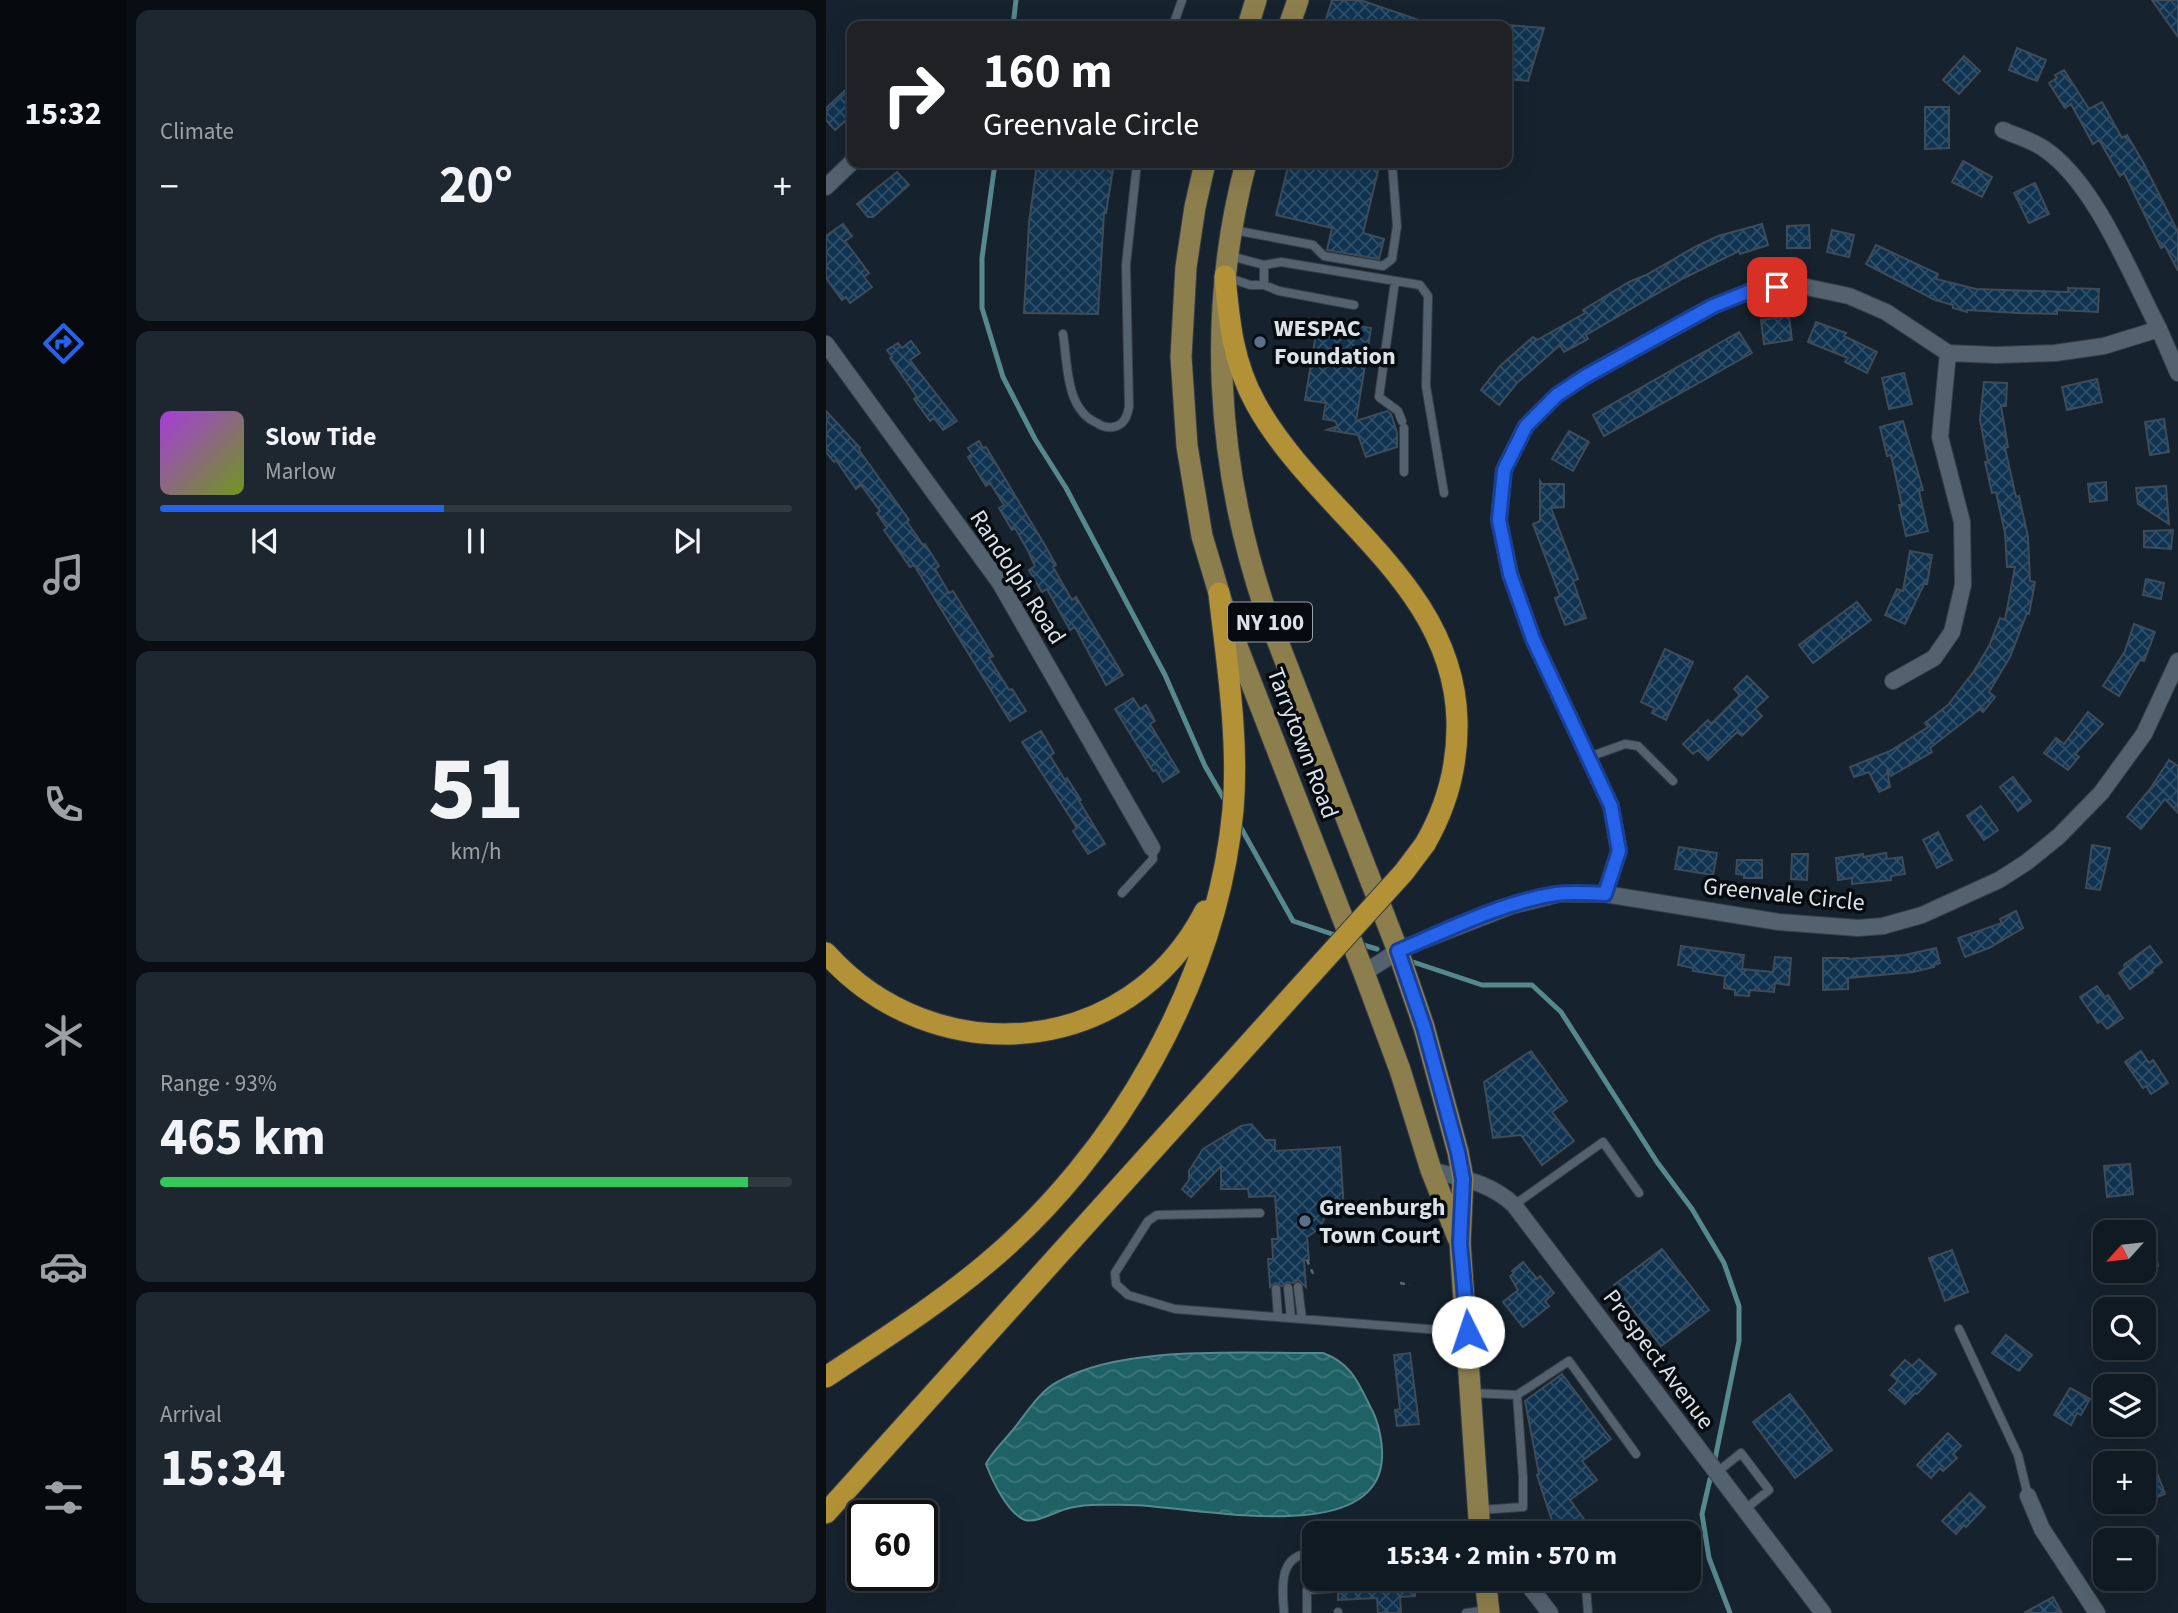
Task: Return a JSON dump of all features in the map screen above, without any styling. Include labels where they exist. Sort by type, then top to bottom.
[{"type":"highway","points":[[826,1513],[1404,872],[1425,844],[1445,803],[1456,752],[1455,699],[1445,656],[1435,629],[1411,592],[1283,444],[1257,405],[1236,356],[1230,324],[1226,266]]},
{"type":"highway","points":[[826,1377],[925,1311],[987,1263],[1056,1196],[1107,1133],[1145,1073],[1185,989],[1217,895],[1230,832],[1234,787],[1233,742],[1219,593]]},
{"type":"highway","points":[[826,953],[861,987],[886,1004],[938,1026],[995,1035],[1025,1034],[1079,1021],[1126,998],[1167,964],[1184,943],[1210,900],[1230,832]]},
{"type":"main road","points":[[1250,21],[1256,0]]},
{"type":"main road","points":[[1291,21],[1298,0]]},
{"type":"main road","name":"Tarrytown Road","points":[[1204,168],[1186,267],[1182,326],[1182,387],[1196,506],[1219,593],[1249,679],[1364,973],[1400,1070],[1431,1170],[1460,1243]]},
{"type":"main road","name":"Tarrytown Road","points":[[1245,168],[1231,230],[1221,333],[1222,393],[1228,460],[1238,519],[1264,606],[1398,951],[1432,1057],[1458,1152],[1463,1179],[1460,1243],[1481,1521]]},
{"type":"main road","points":[[1487,1591],[1489,1611]]},
{"type":"street","points":[[2003,130],[2042,148],[2073,174],[2098,212],[2159,329],[2178,373]]},
{"type":"street","points":[[826,187],[847,167]]},
{"type":"street","points":[[1605,894],[1619,851],[1611,806],[1533,639],[1510,574],[1499,520],[1504,470],[1526,426],[1557,395],[1586,376],[1713,306],[1758,288],[1797,285],[1849,296],[1886,312],[1948,353],[1996,355],[2055,352],[2104,346],[2159,329]]},
{"type":"street","name":"Randolph Road","points":[[826,344],[1000,583],[1152,848]]},
{"type":"street","points":[[1893,681],[1934,658],[1952,632],[1963,585],[1962,522],[1940,437],[1948,353]]},
{"type":"street","name":"Greenvale Circle","points":[[1364,973],[1398,951],[1511,906],[1541,897],[1576,892],[1605,894],[1779,922],[1858,928],[1883,926],[1922,915],[1999,880],[2028,862],[2059,836],[2101,793],[2144,734],[2178,661]]},
{"type":"street","name":"Prospect Avenue","points":[[1431,1170],[1487,1186],[1504,1195],[1514,1205],[1823,1613]]},
{"type":"street","points":[[2028,1496],[2042,1529],[2098,1613]]},
{"type":"street","points":[[1533,1591],[1550,1613]]},
{"type":"lane","points":[[1175,21],[1182,0]]},
{"type":"lane","points":[[1063,334],[1073,400],[1079,411],[1086,418],[1103,426],[1121,424],[1129,407],[1126,265],[1137,168]]},
{"type":"lane","points":[[1231,230],[1313,245],[1324,256],[1383,266],[1392,259],[1397,226],[1392,168]]},
{"type":"lane","points":[[1226,266],[1281,262],[1420,285],[1428,296],[1426,386],[1444,493]]},
{"type":"lane","points":[[1264,265],[1264,285]]},
{"type":"lane","points":[[1226,266],[1250,285],[1264,285],[1279,291],[1354,305]]},
{"type":"lane","points":[[1395,281],[1379,397],[1398,411],[1403,425],[1405,472]]},
{"type":"lane","points":[[1589,757],[1625,744],[1638,746],[1673,781]]},
{"type":"lane","points":[[1122,893],[1153,859],[1152,848]]},
{"type":"lane","points":[[1514,1205],[1603,1142],[1639,1193]]},
{"type":"lane","points":[[1260,1213],[1157,1214],[1149,1221],[1115,1273],[1116,1284],[1128,1294],[1175,1309],[1468,1332]]},
{"type":"lane","points":[[1291,1318],[1293,1288],[1302,1319]]},
{"type":"lane","points":[[1276,1289],[1278,1317]]},
{"type":"lane","points":[[1959,1329],[2018,1455],[2028,1496]]},
{"type":"lane","points":[[1472,1393],[1517,1395],[1569,1361],[1636,1454]]},
{"type":"lane","points":[[1490,1521],[1523,1507],[1517,1395]]},
{"type":"lane","points":[[1716,1473],[1741,1453],[1769,1490],[1744,1510]]},
{"type":"lane","points":[[1284,1613],[1283,1582],[1289,1562],[1302,1555]]},
{"type":"lane","points":[[1307,1591],[1308,1613]]},
{"type":"lane","points":[[1587,1591],[1588,1613]]},
{"type":"lane","points":[[1466,1613],[1489,1611]]},
{"type":"path","points":[[1307,1260],[1315,1278]]},
{"type":"path","points":[[1400,1283],[1410,1286]]},
{"type":"water","points":[[1188,1353],[1323,1353],[1342,1363],[1359,1384],[1373,1412],[1381,1441],[1382,1458],[1372,1487],[1349,1505],[1316,1514],[1276,1516],[1234,1515],[1130,1505],[1089,1505],[1073,1507],[1030,1521],[1019,1517],[1007,1504],[986,1464],[1045,1391],[1059,1381],[1086,1369],[1118,1361]]},
{"type":"building","points":[[1332,0],[1360,0],[1422,21],[1326,21]]},
{"type":"building","points":[[2152,0],[2178,0],[2178,37]]},
{"type":"building","points":[[1512,25],[1544,28],[1528,81],[1512,79]]},
{"type":"building","points":[[2017,48],[2046,60],[2037,81],[2009,70]]},
{"type":"building","points":[[1964,56],[1980,71],[1959,94],[1943,80]]},
{"type":"building","points":[[2064,70],[2089,109],[2102,102],[2122,138],[2127,135],[2143,162],[2178,232],[2178,271],[2165,246],[2161,248],[2124,173],[2120,176],[2099,140],[2093,144],[2071,104],[2065,108],[2049,83],[2057,78],[2055,75]]},
{"type":"building","points":[[847,89],[847,119],[835,130],[826,120],[826,108]]},
{"type":"building","points":[[1925,107],[1949,107],[1949,148],[1925,149]]},
{"type":"building","points":[[1963,161],[1992,177],[1982,197],[1952,182]]},
{"type":"building","points":[[1036,168],[1113,168],[1104,213],[1098,314],[1024,313],[1029,223]]},
{"type":"building","points":[[1288,168],[1379,168],[1363,233],[1384,239],[1379,259],[1327,250],[1332,228],[1276,215]]},
{"type":"building","points":[[897,172],[909,185],[873,217],[868,217],[857,204]]},
{"type":"building","points":[[2035,183],[2049,214],[2029,223],[2014,193]]},
{"type":"building","points":[[843,224],[852,236],[845,241],[869,273],[864,277],[872,287],[850,303],[846,297],[842,300],[826,278],[826,236]]},
{"type":"building","points":[[1762,224],[1768,245],[1740,254],[1739,251],[1684,278],[1586,335],[1588,339],[1564,352],[1560,345],[1517,383],[1499,405],[1481,390],[1500,366],[1533,337],[1537,340],[1585,313],[1583,310],[1629,282],[1695,247],[1718,236]]},
{"type":"building","points":[[1809,225],[1810,248],[1787,248],[1787,226]]},
{"type":"building","points":[[1832,230],[1854,235],[1849,257],[1827,252]]},
{"type":"building","points":[[1876,245],[1938,274],[1936,279],[1976,289],[2068,292],[2068,288],[2099,289],[2098,312],[1967,312],[1953,308],[1953,305],[1935,300],[1866,264]]},
{"type":"building","points":[[1789,316],[1792,340],[1764,344],[1761,320]]},
{"type":"building","points":[[1816,322],[1846,333],[1844,336],[1877,352],[1867,373],[1845,362],[1848,358],[1808,342]]},
{"type":"building","points":[[1339,323],[1371,328],[1356,421],[1387,411],[1391,414],[1397,433],[1397,447],[1366,457],[1358,435],[1327,430],[1338,426],[1335,421],[1323,419],[1326,403],[1305,400],[1316,334],[1337,338]]},
{"type":"building","points":[[1739,332],[1752,353],[1604,436],[1593,415]]},
{"type":"building","points":[[911,341],[920,353],[910,360],[957,421],[943,430],[934,418],[930,421],[914,399],[917,397],[887,350],[898,343],[902,348]]},
{"type":"building","points":[[1904,373],[1912,404],[1889,409],[1882,378]]},
{"type":"building","points":[[2097,379],[2102,402],[2067,410],[2062,387]]},
{"type":"building","points":[[1984,382],[2007,383],[2006,406],[2001,406],[2008,447],[2005,448],[2028,537],[2030,581],[2035,582],[2029,614],[2027,613],[2010,657],[1989,692],[1995,697],[1983,712],[1980,709],[1930,748],[1932,752],[1891,776],[1887,769],[1890,787],[1879,792],[1869,772],[1854,777],[1850,767],[1890,751],[1928,727],[1925,723],[1948,705],[1974,671],[1989,646],[2000,618],[2005,620],[2015,567],[2007,567],[2005,533],[1996,492],[1992,493],[1985,462],[1988,462],[1980,420]]},
{"type":"building","points":[[826,411],[860,448],[909,520],[907,522],[923,545],[925,544],[939,566],[935,569],[949,593],[953,591],[993,656],[989,658],[1026,711],[1010,721],[914,565],[910,567],[884,530],[887,528],[877,513],[880,511],[861,485],[856,489],[836,460],[834,462],[826,452]]},
{"type":"building","points":[[2164,419],[2169,452],[2150,455],[2145,422]]},
{"type":"building","points":[[1903,421],[1923,490],[1919,491],[1928,531],[1906,536],[1891,455],[1887,456],[1880,427]]},
{"type":"building","points":[[1569,431],[1589,442],[1573,471],[1552,459]]},
{"type":"building","points":[[979,441],[983,448],[986,447],[1043,542],[1056,565],[1053,567],[1072,600],[1076,597],[1123,675],[1106,685],[1075,627],[1070,630],[1047,589],[1042,592],[1029,570],[1035,566],[1028,551],[999,508],[1004,505],[990,483],[986,486],[968,457],[972,454],[968,448]]},
{"type":"building","points":[[1540,481],[1542,484],[1564,484],[1564,507],[1551,508],[1578,579],[1573,581],[1586,618],[1565,625],[1555,598],[1560,596],[1533,524],[1540,521]]},
{"type":"building","points":[[2106,482],[2107,500],[2090,502],[2088,484]]},
{"type":"building","points":[[2166,486],[2169,524],[2138,504],[2136,488]]},
{"type":"building","points":[[2173,530],[2171,549],[2144,547],[2144,531]]},
{"type":"building","points":[[1910,551],[1932,555],[1927,584],[1924,584],[1905,624],[1885,615],[1897,589],[1903,591]]},
{"type":"building","points":[[2146,579],[2164,583],[2161,599],[2143,595]]},
{"type":"building","points":[[1857,602],[1871,620],[1813,663],[1799,645]]},
{"type":"building","points":[[2134,624],[2155,632],[2144,661],[2140,660],[2119,696],[2103,686],[2125,651]]},
{"type":"building","points":[[1665,649],[1693,662],[1666,720],[1652,713],[1654,708],[1641,702]]},
{"type":"building","points":[[1747,676],[1768,697],[1755,709],[1762,716],[1742,736],[1737,732],[1708,760],[1698,750],[1693,754],[1683,744],[1708,720],[1711,724],[1740,695],[1734,689]]},
{"type":"building","points":[[1133,698],[1140,709],[1146,705],[1155,721],[1150,724],[1179,772],[1163,782],[1156,770],[1153,771],[1115,709]]},
{"type":"building","points":[[2088,712],[2103,724],[2075,754],[2079,757],[2068,770],[2044,753],[2056,738],[2064,744]]},
{"type":"building","points":[[1041,731],[1054,753],[1050,756],[1081,800],[1079,801],[1105,844],[1088,854],[1073,831],[1077,828],[1022,742]]},
{"type":"building","points":[[2169,760],[2178,766],[2178,813],[2165,799],[2141,829],[2127,817]]},
{"type":"building","points":[[2013,777],[2031,801],[2018,811],[2000,787]]},
{"type":"building","points":[[1981,806],[1998,830],[1984,840],[1967,816]]},
{"type":"building","points":[[1938,832],[1952,860],[1937,868],[1923,840]]},
{"type":"building","points":[[2092,845],[2110,848],[2100,890],[2086,888]]},
{"type":"building","points":[[1679,847],[1717,853],[1713,875],[1675,869]]},
{"type":"building","points":[[1886,853],[1887,859],[1902,857],[1905,874],[1891,876],[1891,880],[1852,884],[1852,878],[1838,880],[1836,858]]},
{"type":"building","points":[[1792,854],[1808,854],[1807,880],[1791,879]]},
{"type":"building","points":[[1737,860],[1762,860],[1762,878],[1744,878],[1744,875],[1736,874]]},
{"type":"building","points":[[2016,911],[2023,928],[1989,948],[1965,957],[1958,938],[2002,923],[2000,919]]},
{"type":"building","points":[[1681,946],[1744,955],[1742,969],[1773,972],[1775,957],[1791,958],[1789,985],[1775,983],[1774,992],[1750,990],[1749,996],[1735,995],[1735,990],[1724,988],[1725,976],[1693,971],[1693,968],[1678,965]]},
{"type":"building","points":[[2150,946],[2162,962],[2130,989],[2119,973],[2125,968],[2124,965]]},
{"type":"building","points":[[1936,948],[1940,963],[1934,967],[1913,972],[1848,978],[1848,989],[1823,990],[1823,958],[1905,955]]},
{"type":"building","points":[[2097,986],[2105,997],[2108,995],[2123,1018],[2107,1029],[2101,1021],[2098,1023],[2080,997]]},
{"type":"building","points":[[1531,1051],[1567,1101],[1552,1112],[1574,1141],[1542,1165],[1521,1135],[1493,1138],[1484,1082]]},
{"type":"building","points":[[2141,1051],[2149,1063],[2153,1060],[2168,1083],[2151,1094],[2146,1086],[2143,1088],[2125,1062]]},
{"type":"building","points":[[1251,1124],[1265,1140],[1275,1140],[1275,1151],[1340,1147],[1344,1211],[1327,1212],[1320,1228],[1307,1237],[1309,1260],[1304,1260],[1306,1287],[1298,1280],[1282,1286],[1275,1283],[1270,1287],[1268,1259],[1273,1259],[1272,1239],[1278,1239],[1275,1196],[1249,1197],[1248,1189],[1221,1189],[1221,1166],[1191,1197],[1182,1189],[1189,1180],[1189,1171],[1203,1149],[1241,1126]]},
{"type":"building","points":[[2130,1164],[2133,1194],[2107,1197],[2104,1166]]},
{"type":"building","points":[[1662,1249],[1709,1310],[1661,1346],[1614,1285]]},
{"type":"building","points":[[1952,1250],[1968,1292],[1945,1301],[1929,1258]]},
{"type":"building","points":[[1523,1262],[1537,1279],[1540,1276],[1554,1293],[1545,1301],[1549,1306],[1523,1327],[1503,1302],[1518,1290],[1510,1276]]},
{"type":"building","points":[[2006,1335],[2032,1355],[2019,1371],[1992,1353]]},
{"type":"building","points":[[1410,1353],[1419,1424],[1397,1426],[1395,1410],[1400,1409],[1394,1355]]},
{"type":"building","points":[[1919,1359],[1936,1374],[1905,1404],[1889,1390],[1898,1381],[1891,1375],[1905,1360],[1912,1366]]},
{"type":"building","points":[[1562,1374],[1611,1439],[1582,1461],[1597,1480],[1570,1500],[1585,1521],[1552,1521],[1537,1475],[1539,1474],[1525,1401]]},
{"type":"building","points":[[2070,1388],[2090,1399],[2081,1415],[2077,1413],[2071,1425],[2054,1415]]},
{"type":"building","points":[[1790,1394],[1832,1450],[1795,1478],[1753,1422]]},
{"type":"building","points":[[1948,1433],[1961,1446],[1953,1454],[1957,1458],[1943,1471],[1940,1468],[1931,1478],[1917,1465]]},
{"type":"building","points":[[2156,1470],[2165,1494],[2156,1497]]},
{"type":"building","points":[[1970,1493],[1985,1507],[1956,1534],[1942,1521]]},
{"type":"building","points":[[1340,1591],[1415,1591],[1415,1596],[1400,1597],[1401,1613],[1378,1613],[1377,1598],[1338,1600]]},
{"type":"building","points":[[2053,1597],[2062,1613],[2024,1613]]},
{"type":"waterway","points":[[1014,21],[1016,0]]},
{"type":"waterway","points":[[994,168],[982,258],[982,308],[1003,377],[1035,439],[1066,488],[1165,675],[1205,766],[1224,799]]},
{"type":"waterway","points":[[1240,826],[1293,921],[1338,936]]},
{"type":"waterway","points":[[1363,945],[1377,949]]},
{"type":"waterway","points":[[1407,960],[1482,985],[1532,985],[1561,1012],[1657,1162],[1692,1209],[1724,1263],[1739,1306],[1739,1341],[1715,1459]]},
{"type":"waterway","points":[[1710,1479],[1702,1514],[1709,1558],[1730,1613]]},
{"type":"place","name":"WESPAC Foundation","points":[[1260,342]]},
{"type":"place","name":"Greenburgh Town Court","points":[[1305,1221]]},
{"type":"route","points":[[1468,1332],[1460,1243],[1463,1179],[1424,1027],[1398,951],[1511,906],[1541,897],[1576,892],[1605,894],[1619,851],[1611,806],[1533,639],[1510,574],[1499,520],[1504,470],[1526,426],[1557,395],[1586,376],[1713,306],[1758,288],[1777,287]]}]
